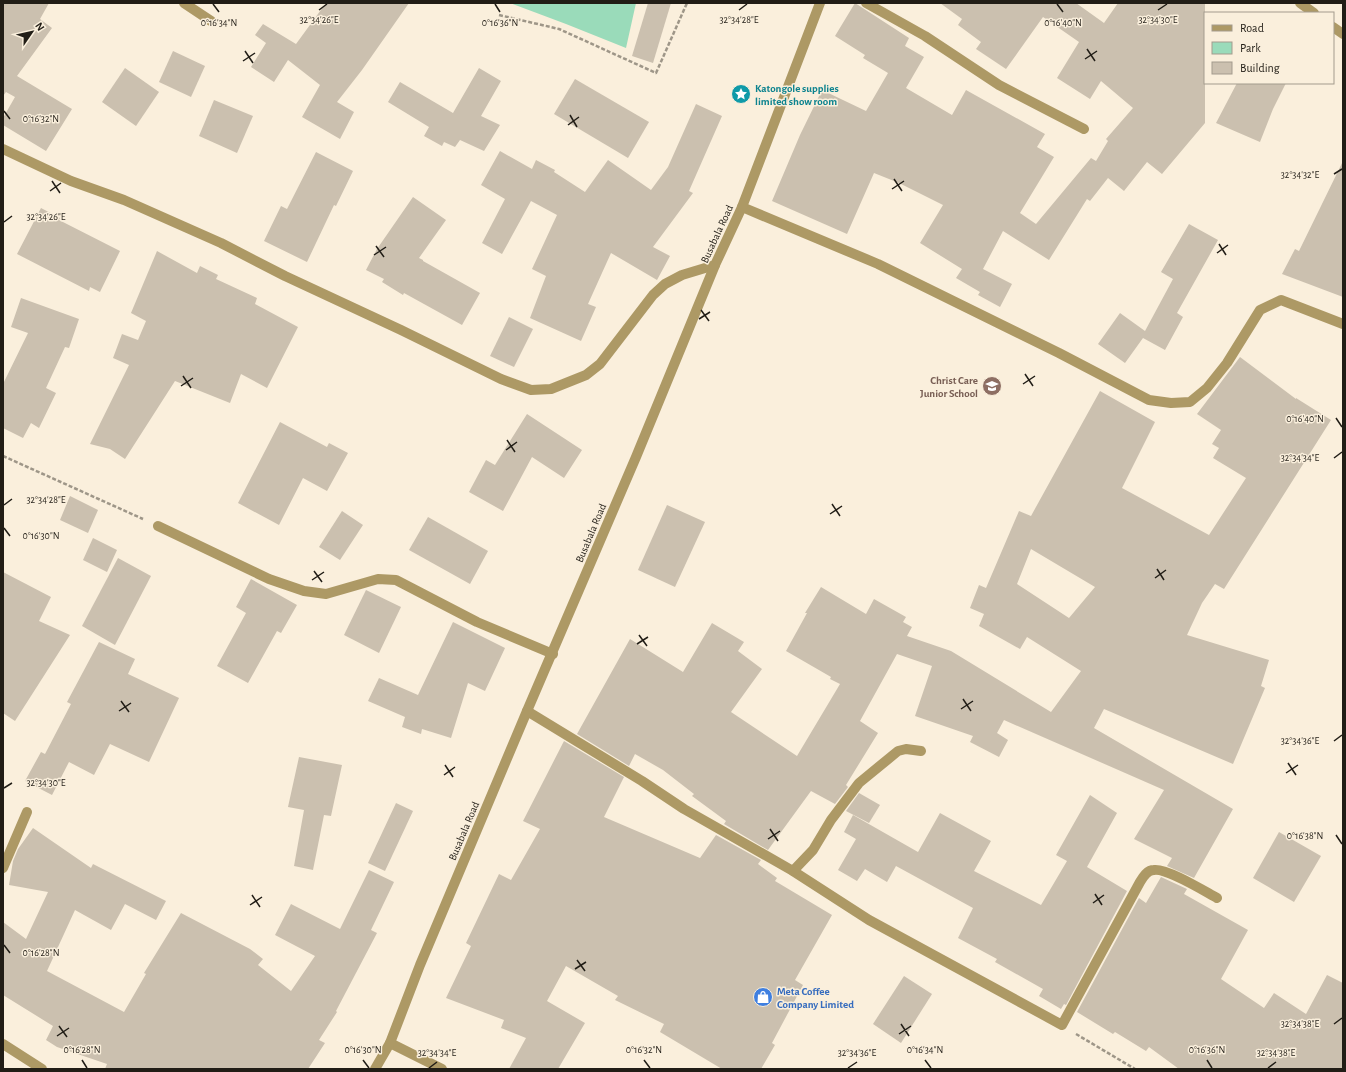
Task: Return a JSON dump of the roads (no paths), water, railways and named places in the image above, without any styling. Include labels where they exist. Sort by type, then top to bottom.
[{"type":"street","points":[[184,3],[210,21]]},
{"type":"street","name":"Busabala Road","points":[[375,1069],[390,1043],[423,958],[527,711],[639,450],[715,265],[742,207],[820,3]]},
{"type":"street","points":[[866,3],[925,36],[999,85],[1084,129]]},
{"type":"street","points":[[1300,3],[1313,12]]},
{"type":"street","points":[[1334,28],[1343,34]]},
{"type":"street","points":[[3,149],[72,181],[144,209],[221,243],[285,276],[401,330],[500,379],[531,390],[551,389],[586,375],[600,364],[653,295],[665,284],[682,275],[715,265]]},
{"type":"street","points":[[742,207],[878,264],[1059,353],[1149,400],[1171,403],[1190,402],[1207,388],[1227,363],[1260,310],[1281,300],[1343,324]]},
{"type":"street","points":[[158,526],[269,579],[304,591],[326,594],[378,579],[396,580],[478,622],[552,654]]},
{"type":"street","points":[[527,711],[642,781],[684,809],[793,871],[870,920],[1062,1025],[1145,875],[1155,869],[1185,881],[1217,898]]},
{"type":"street","points":[[793,871],[813,850],[831,820],[859,783],[898,751],[906,749],[921,751]]},
{"type":"street","points":[[3,868],[27,812]]},
{"type":"street","points":[[390,1043],[442,1069]]},
{"type":"street","points":[[3,1044],[42,1069]]},
{"type":"place","name":"Katongole supplies limited show room","points":[[741,94]]},
{"type":"place","name":"Christ Care Junior School","points":[[992,386]]},
{"type":"place","name":"Meta Coffee Company Limited","points":[[763,997]]}]
